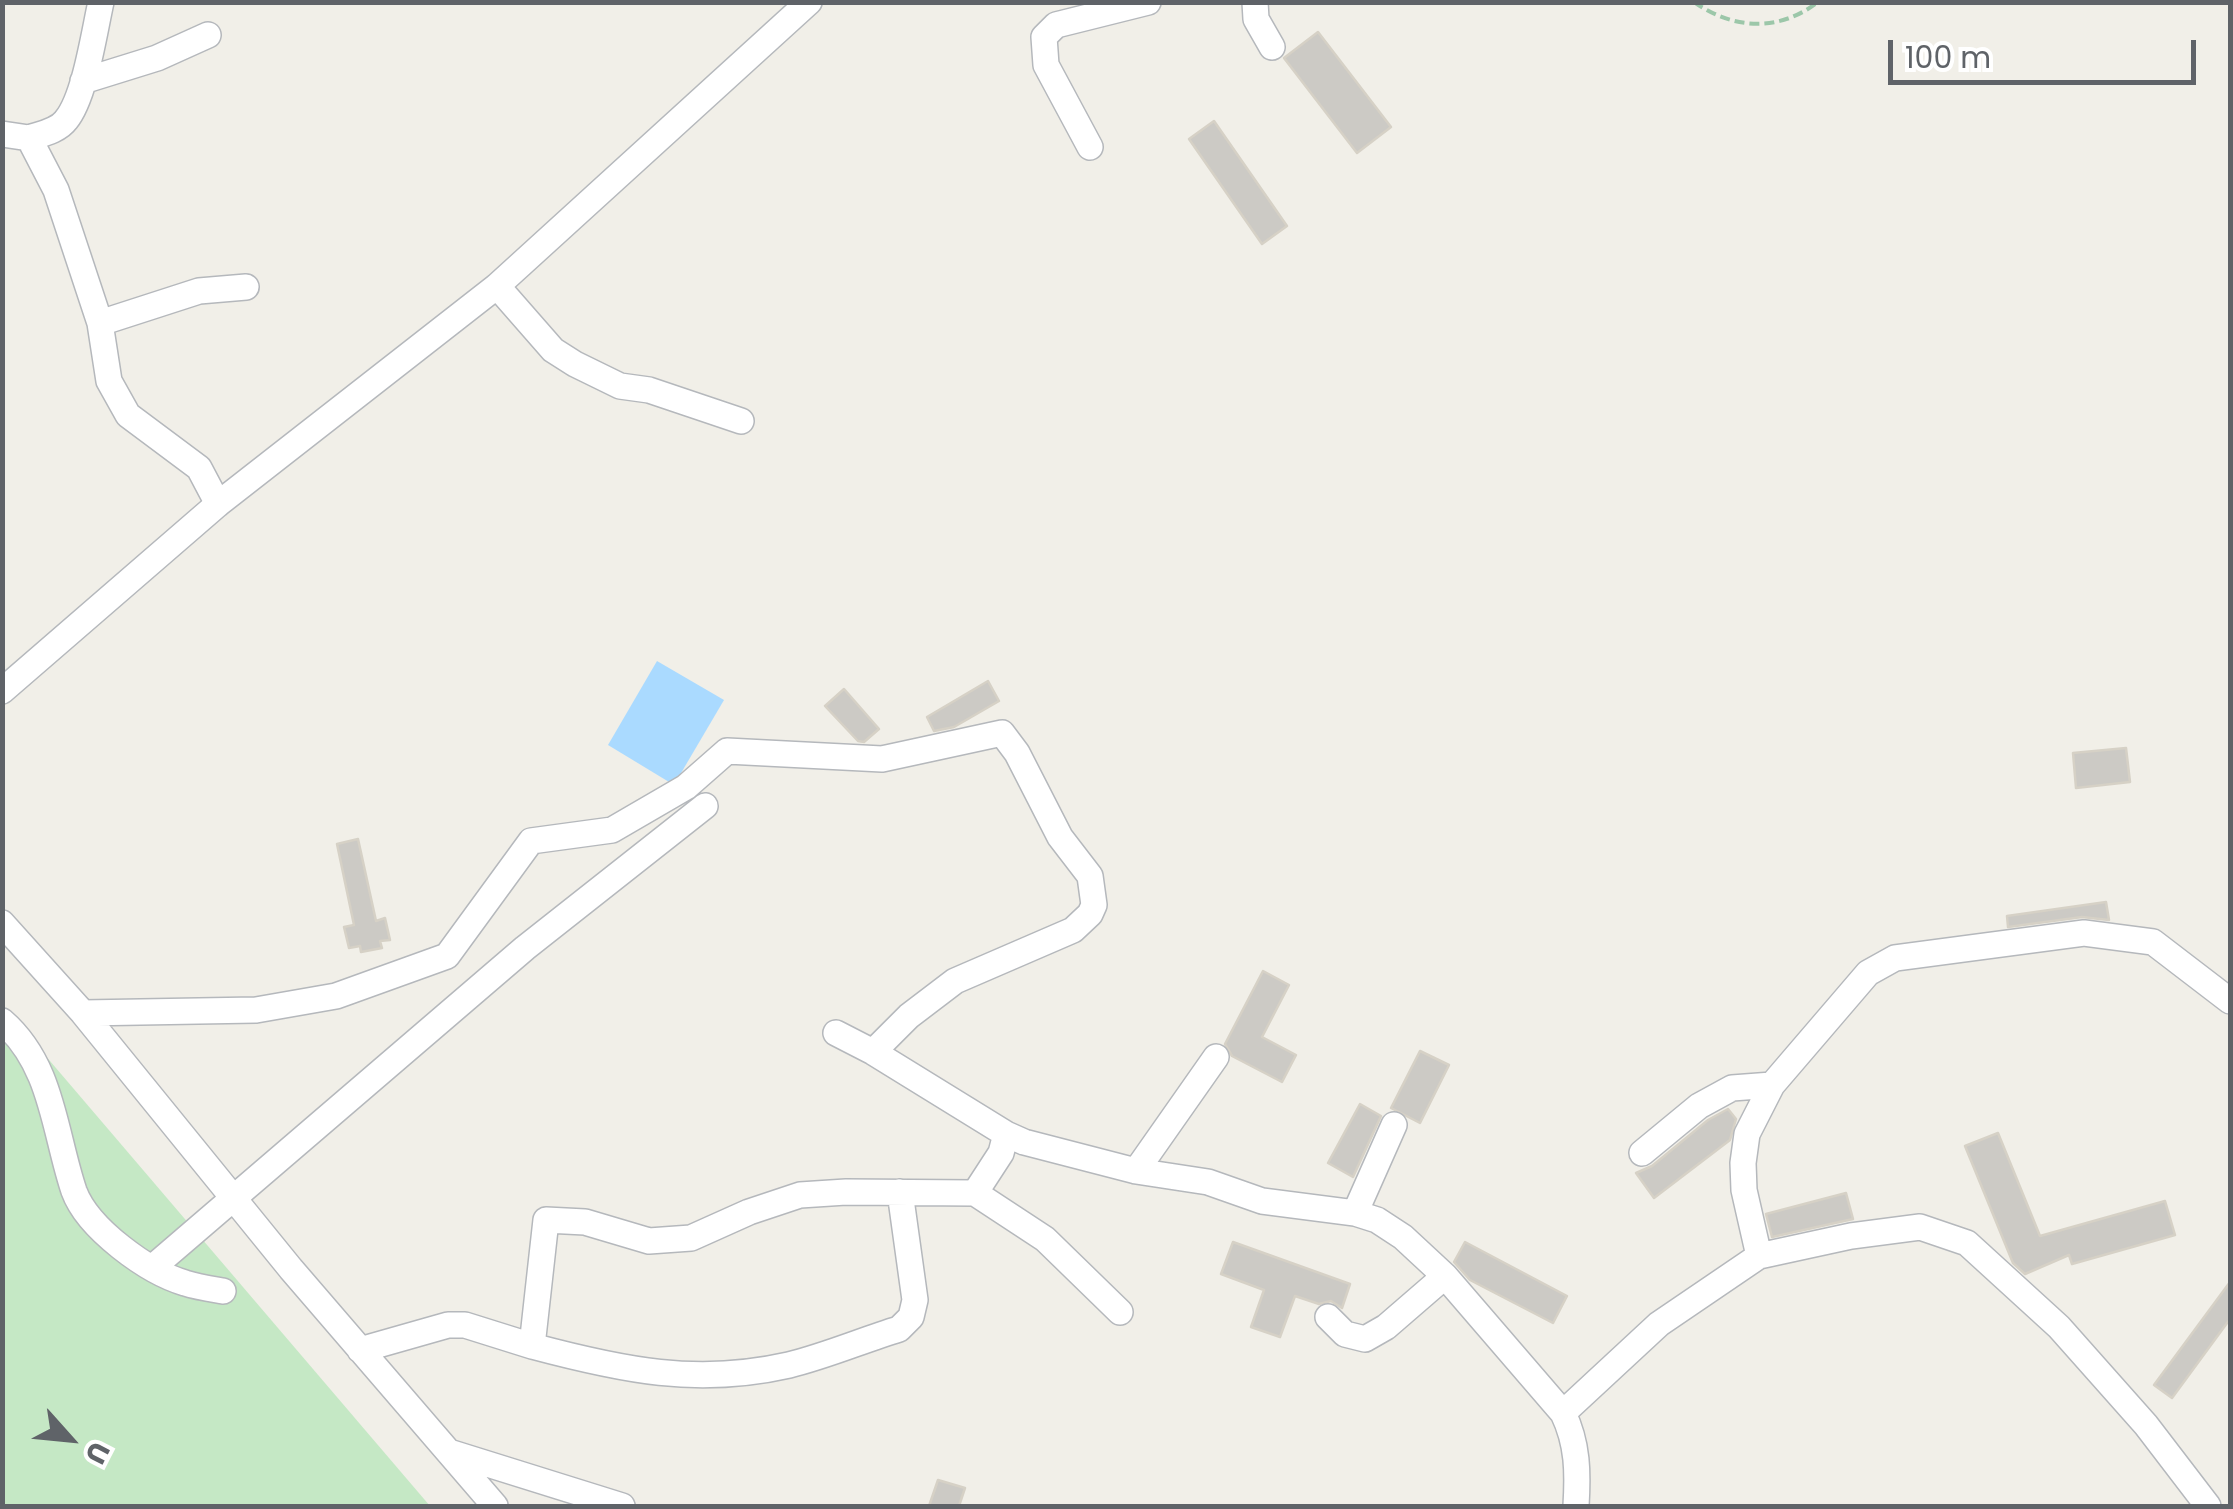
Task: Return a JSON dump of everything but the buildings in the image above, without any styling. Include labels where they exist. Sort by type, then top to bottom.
[{"type":"street","points":[[2,134],[30,138],[64,122],[83,81],[101,2]]},
{"type":"street","points":[[2,691],[218,504],[497,286],[809,2]]},
{"type":"street","points":[[1090,147],[1046,66],[1044,37],[1056,25],[1148,2]]},
{"type":"street","points":[[1255,2],[1256,19],[1272,47]]},
{"type":"street","points":[[83,81],[157,58],[208,35]]},
{"type":"street","points":[[30,138],[56,190],[100,323],[109,381],[128,414],[199,468],[218,504]]},
{"type":"street","points":[[497,286],[553,350],[575,364],[620,386],[649,390],[742,422]]},
{"type":"street","points":[[100,323],[199,291],[246,287]]},
{"type":"street","points":[[83,1012],[256,1010],[336,996],[447,956],[530,842],[612,830],[686,787],[727,751],[882,759],[1002,732],[1060,837],[1090,876],[1094,904],[1090,914],[1072,930],[955,980],[909,1016],[874,1052]]},
{"type":"street","points":[[152,1268],[525,948],[706,806]]},
{"type":"street","points":[[2,923],[83,1012],[360,1350],[495,1506]]},
{"type":"street","points":[[1759,1256],[1744,1190],[1747,1134],[1772,1085],[1868,973],[1895,958],[2084,933],[2106,934],[2153,942],[2230,1001]]},
{"type":"street","points":[[2,1021],[13,1030],[36,1064],[57,1119],[75,1194],[93,1221],[152,1268],[184,1283],[224,1291]]},
{"type":"street","points":[[836,1033],[874,1052],[1006,1134],[1044,1149],[1136,1171],[1208,1182],[1262,1201],[1356,1213],[1377,1220],[1404,1237],[1444,1276],[1563,1413],[1573,1434],[1576,1506]]},
{"type":"street","points":[[1136,1171],[1216,1056]]},
{"type":"street","points":[[1642,1153],[1699,1106],[1732,1088],[1772,1085]]},
{"type":"street","points":[[1356,1213],[1394,1125]]},
{"type":"street","points":[[975,1193],[994,1167],[1006,1134]]},
{"type":"street","points":[[360,1350],[448,1325],[466,1325],[638,1372],[696,1377],[749,1373],[794,1364],[899,1329],[911,1317],[914,1300],[900,1192]]},
{"type":"street","points":[[532,1346],[546,1220],[584,1222],[648,1241],[691,1238],[749,1212],[800,1196],[975,1193],[1045,1239],[1120,1312]]},
{"type":"street","points":[[1563,1413],[1659,1324],[1759,1256],[1852,1236],[1920,1227],[1967,1243],[2059,1327],[2146,1425],[2208,1506]]},
{"type":"street","points":[[1328,1317],[1345,1334],[1364,1339],[1386,1327],[1444,1276]]},
{"type":"street","points":[[450,1452],[622,1506]]},
{"type":"path","points":[[1694,2],[1732,23],[1759,26],[1801,15],[1818,2]]},
{"type":"green space","points":[[3,1006],[430,1506],[3,1506]]},
{"type":"water","points":[[657,661],[724,700],[674,785],[608,745]]}]
